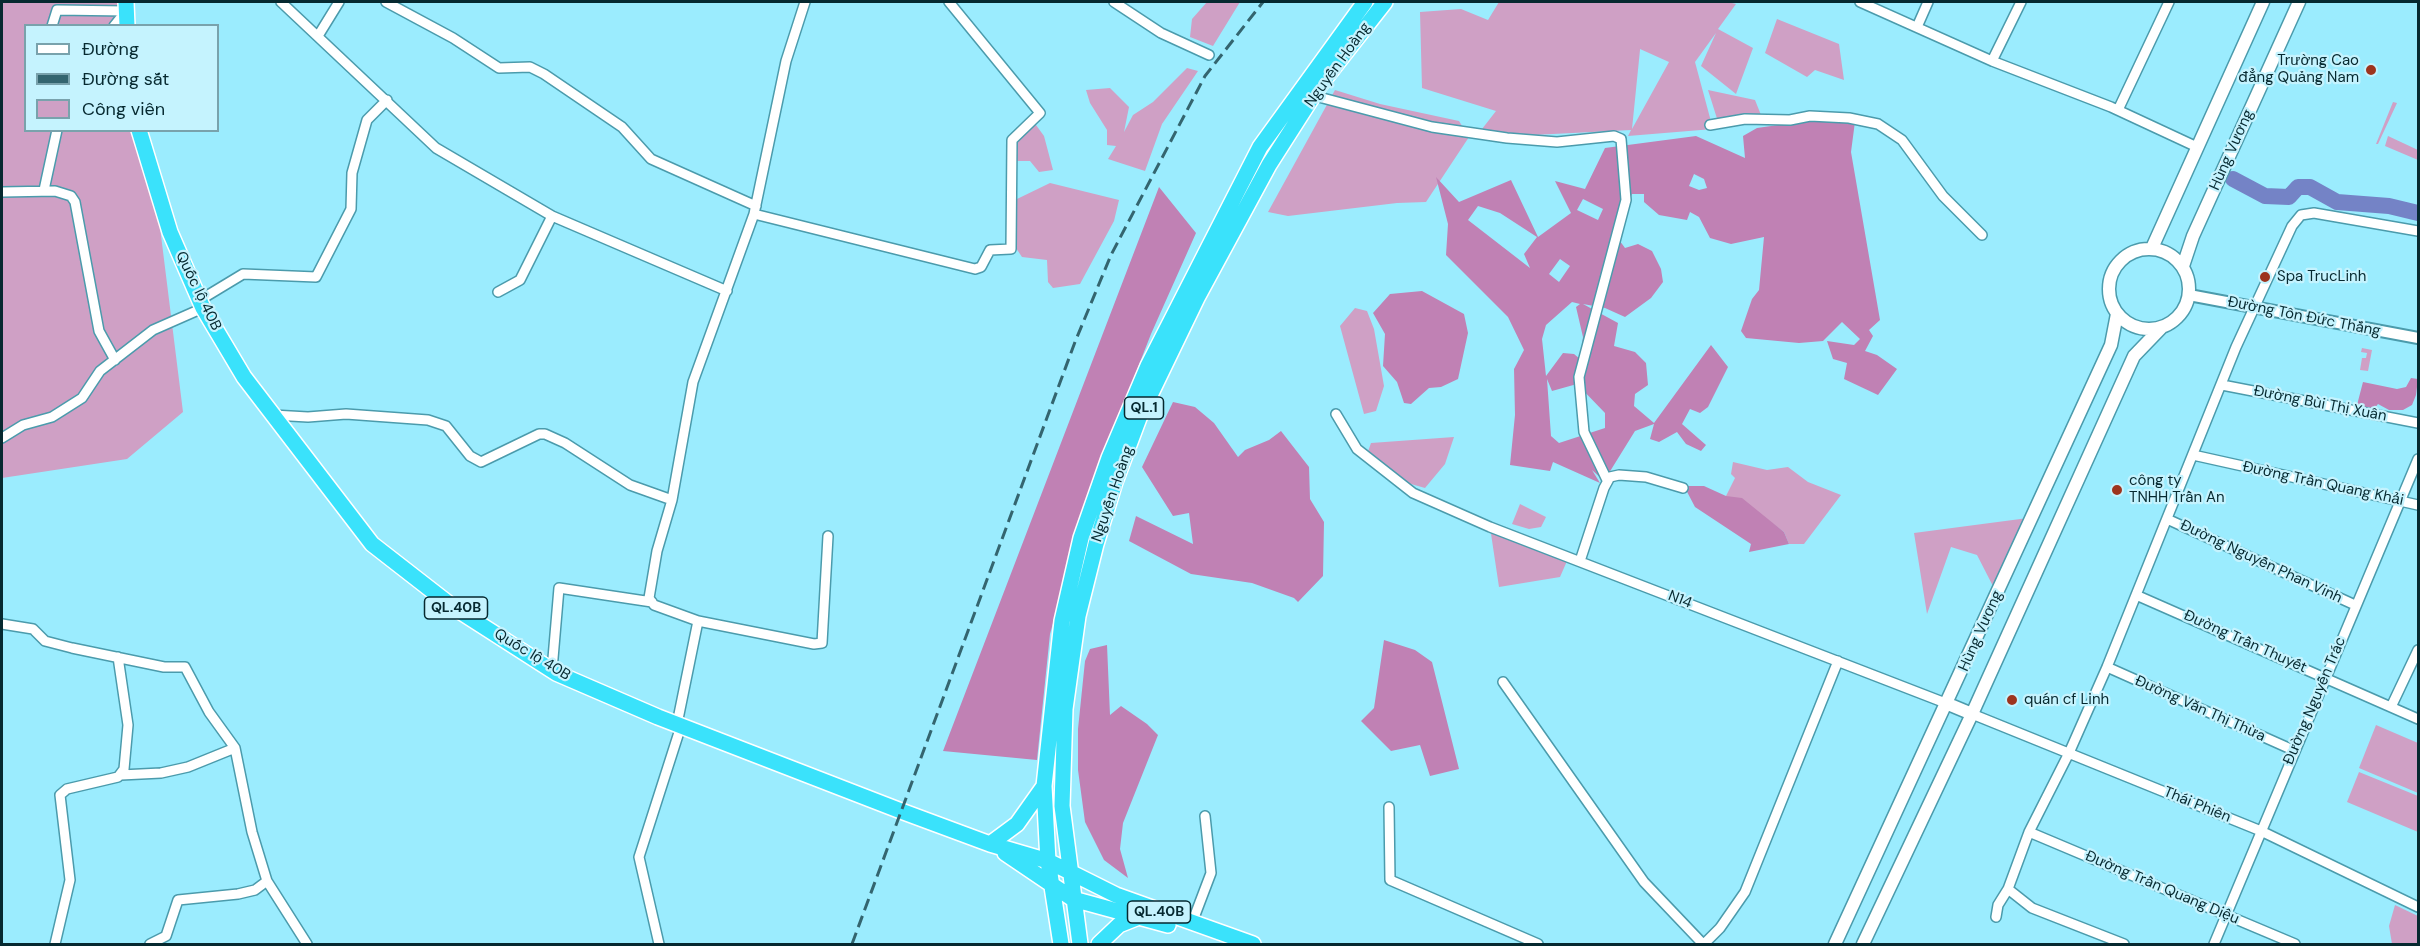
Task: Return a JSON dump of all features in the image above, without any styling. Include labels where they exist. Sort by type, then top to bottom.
[{"type":"highway","name":"Nguyễn Hoàng","points":[[1061,945],[1048,861],[1044,786],[1062,621],[1081,538],[1109,458],[1148,366],[1260,147],[1365,2]]},
{"type":"highway","name":"Nguyễn Hoàng","points":[[1080,945],[1062,806],[1065,709],[1078,616],[1096,544],[1115,482],[1139,418],[1197,298],[1269,165],[1320,85],[1385,2]]},
{"type":"highway","name":"Quốc lộ 40B","points":[[140,132],[170,232],[202,304],[244,377],[372,544],[453,607],[552,670],[679,725],[990,844]]},
{"type":"highway","points":[[990,844],[1017,824],[1044,786]]},
{"type":"highway","name":"QL.40B","points":[[990,844],[1048,861]]},
{"type":"highway","name":"QL.40B","points":[[990,844],[1073,899],[1226,945]]},
{"type":"highway","points":[[1048,861],[1070,870]]},
{"type":"highway","name":"QL.40B","points":[[1070,870],[1116,895],[1252,945]]},
{"type":"highway","points":[[1099,945],[1119,925],[1139,917]]},
{"type":"main road","points":[[2152,248],[2263,2]]},
{"type":"main road","name":"Hùng Vương","points":[[2183,266],[2193,236],[2299,2]]},
{"type":"main road","points":[[2152,248],[2169,254],[2183,266],[2188,280],[2189,295],[2179,315],[2161,328],[2137,328],[2117,314],[2110,302],[2108,289],[2110,276],[2126,255],[2152,248]]},
{"type":"main road","name":"Hùng Vương","points":[[1835,945],[1948,704],[2111,345],[2117,314]]},
{"type":"main road","name":"Hùng Vương","points":[[1863,945],[2134,356],[2161,328]]},
{"type":"main road","points":[[1948,704],[1971,714]]},
{"type":"street","points":[[281,2],[436,148],[552,216],[727,291]]},
{"type":"street","points":[[318,36],[339,2]]},
{"type":"street","points":[[386,2],[453,38],[499,68],[530,67],[544,74],[622,127],[651,159],[755,210],[975,269],[981,267],[990,250],[1011,249],[1012,140],[1040,113],[949,2]]},
{"type":"street","points":[[652,602],[649,598],[657,551],[672,500],[693,382],[755,210],[786,61],[805,2]]},
{"type":"street","points":[[1114,2],[1161,33],[1209,55]]},
{"type":"street","points":[[1860,2],[1992,61],[2118,110],[2198,147]]},
{"type":"street","points":[[1917,27],[1928,2]]},
{"type":"street","points":[[1992,61],[2021,2]]},
{"type":"street","points":[[2118,110],[2169,2]]},
{"type":"street","points":[[53,24],[57,10],[126,13]]},
{"type":"street","points":[[1315,96],[1424,125],[1507,138],[1557,142],[1614,136],[1621,139],[1626,200],[1579,377],[1584,432],[1608,480],[1580,561]]},
{"type":"street","points":[[2,438],[23,425],[52,417],[82,398],[100,371],[153,330],[202,304],[243,274],[316,277],[351,209],[352,172],[367,120],[387,100]]},
{"type":"street","points":[[1710,125],[1745,119],[1790,120],[1810,116],[1849,118],[1878,124],[1902,140],[1943,196],[1982,236]]},
{"type":"street","points":[[44,190],[57,132]]},
{"type":"street","points":[[2,192],[44,190],[66,193],[75,202],[99,331],[115,360]]},
{"type":"street","points":[[1996,917],[1998,905],[2008,889],[2029,832],[2069,753],[2107,667],[2253,308],[2292,226],[2301,215],[2314,213],[2418,231]]},
{"type":"street","points":[[498,292],[520,280],[552,216]]},
{"type":"street","name":"Đường Tôn Đức Thắng","points":[[2189,295],[2418,338]]},
{"type":"street","name":"Đường Bùi Thị Xuân","points":[[2222,385],[2418,423]]},
{"type":"street","points":[[273,415],[308,417],[346,414],[428,420],[446,426],[470,456],[481,462],[539,434],[545,434],[565,443],[630,485],[672,500]]},
{"type":"street","name":"N14","points":[[1336,414],[1357,449],[1413,493],[1580,561],[1948,704]]},
{"type":"street","name":"Đường Trần Quang Khải","points":[[2193,455],[2418,505]]},
{"type":"street","name":"Đường Nguyễn Trác","points":[[2214,945],[2293,750],[2402,502],[2418,459]]},
{"type":"street","points":[[1608,480],[1619,475],[1646,477],[1683,488]]},
{"type":"street","name":"Đường Nguyễn Phan Vinh","points":[[2167,519],[2355,605]]},
{"type":"street","points":[[552,670],[559,588],[652,602],[672,613],[698,621],[814,644],[822,643],[828,536]]},
{"type":"street","name":"Đường Trần Thuyết","points":[[2136,595],[2418,719]]},
{"type":"street","points":[[659,945],[639,857],[679,725],[698,621]]},
{"type":"street","points":[[2,624],[33,630],[45,641],[164,667],[185,667],[209,712],[235,748],[252,832],[267,881],[306,945]]},
{"type":"street","points":[[2391,707],[2418,650]]},
{"type":"street","points":[[118,657],[128,725],[121,775]]},
{"type":"street","points":[[1503,682],[1644,882],[1704,945],[1720,928],[1745,892],[1838,661]]},
{"type":"street","name":"Đường Văn Thị Thừa","points":[[2107,667],[2293,750]]},
{"type":"street","name":"Thái Phiên","points":[[1971,714],[2261,831],[2418,907]]},
{"type":"street","points":[[54,945],[70,880],[60,795],[67,789],[110,780],[121,775],[161,773],[188,766],[235,748]]},
{"type":"street","points":[[1389,807],[1390,880],[1538,945]]},
{"type":"street","points":[[1191,923],[1211,873],[1205,816]]},
{"type":"street","name":"Đường Trần Quang Diệu","points":[[2029,832],[2293,944]]},
{"type":"street","points":[[150,945],[166,936],[177,900],[238,894],[255,890],[267,881]]},
{"type":"street","points":[[2008,889],[2032,908],[2124,945]]},
{"type":"green space","points":[[2,2],[132,2],[135,24],[24,24],[24,132],[148,132],[183,412],[127,459],[2,478]]},
{"type":"green space","points":[[1207,2],[1240,2],[1213,46],[1190,37],[1192,19]]},
{"type":"green space","points":[[1499,2],[1728,2],[1736,4],[1718,29],[1753,48],[1736,94],[1701,66],[1716,33],[1695,62],[1713,129],[1628,136],[1631,130],[1475,138],[1496,111],[1422,88],[1420,12],[1461,9],[1488,20]],"holes":[[[1640,49],[1669,62],[1632,129]]]},
{"type":"green space","points":[[1777,19],[1839,44],[1844,80],[1815,70],[1807,77],[1765,53]]},
{"type":"green space","points":[[1187,68],[1198,71],[1162,124],[1145,171],[1108,159],[1116,146],[1107,145],[1107,130],[1090,103],[1086,90],[1110,88],[1129,107],[1124,132],[1133,115],[1153,102]]},
{"type":"green space","points":[[1335,90],[1380,104],[1459,121],[1469,137],[1426,202],[1397,203],[1288,216],[1268,212]]},
{"type":"green space","points":[[1708,90],[1755,100],[1761,115],[1720,128]]},
{"type":"green space","points":[[2393,102],[2397,103],[2376,144]]},
{"type":"green space","points":[[1036,125],[1044,136],[1053,170],[1039,172],[1030,161],[1017,161],[1011,145],[1029,126]]},
{"type":"green space","points":[[2388,136],[2418,150],[2418,160],[2385,146]]},
{"type":"green space","points":[[1050,183],[1119,200],[1114,221],[1080,284],[1053,288],[1048,282],[1047,260],[1022,257],[1016,248],[1016,230],[1010,212],[1017,199]]},
{"type":"green space","points":[[1355,308],[1367,311],[1374,329],[1384,386],[1376,411],[1364,414],[1340,326]]},
{"type":"green space","points":[[2362,348],[2372,350],[2368,371],[2360,370],[2362,358],[2366,358],[2367,353],[2361,352]]},
{"type":"green space","points":[[1454,437],[1445,464],[1425,488],[1397,480],[1365,460],[1371,443]]},
{"type":"green space","points":[[1733,462],[1767,470],[1788,467],[1808,482],[1841,495],[1804,544],[1789,544],[1784,532],[1764,517],[1726,496],[1735,478],[1731,474]]},
{"type":"green space","points":[[1520,504],[1546,517],[1541,527],[1529,529],[1512,524]]},
{"type":"green space","points":[[2028,518],[1995,590],[1977,555],[1951,547],[1927,614],[1914,533]]},
{"type":"green space","points":[[1490,527],[1567,561],[1560,577],[1499,587]]},
{"type":"green space","points":[[2376,725],[2418,743],[2418,793],[2359,768]]},
{"type":"green space","points":[[2359,772],[2418,796],[2418,832],[2347,802]]},
{"type":"green space","points":[[2395,905],[2418,916],[2418,944],[2392,944],[2389,926]]},
{"type":"shaded area","points":[[1856,114],[1851,152],[1880,320],[1869,330],[1873,336],[1865,351],[1877,355],[1897,369],[1878,395],[1844,379],[1847,363],[1833,359],[1827,341],[1854,345],[1860,339],[1842,322],[1823,341],[1799,343],[1746,338],[1741,331],[1752,299],[1759,290],[1764,237],[1731,244],[1710,238],[1699,217],[1690,212],[1687,220],[1659,215],[1644,202],[1644,194],[1632,194],[1614,233],[1625,248],[1638,244],[1652,251],[1661,269],[1663,282],[1651,298],[1625,317],[1605,308],[1583,304],[1618,323],[1614,346],[1635,352],[1646,363],[1648,385],[1635,394],[1634,406],[1654,423],[1711,345],[1728,367],[1708,407],[1700,413],[1690,409],[1682,424],[1706,445],[1701,451],[1686,444],[1677,432],[1659,442],[1650,439],[1654,424],[1635,431],[1604,481],[1592,470],[1600,483],[1553,462],[1550,471],[1510,465],[1515,415],[1514,369],[1524,350],[1508,317],[1446,255],[1448,224],[1436,177],[1459,202],[1511,180],[1538,237],[1571,213],[1555,181],[1585,189],[1605,148],[1696,136],[1745,158],[1743,136],[1757,128]],"holes":[[[1694,174],[1704,179],[1707,188],[1699,190],[1689,186]],[[1583,199],[1603,209],[1598,220],[1577,210]],[[1478,206],[1500,213],[1537,237],[1524,254],[1530,268],[1468,220]],[[1560,259],[1570,266],[1559,282],[1549,274]],[[1572,302],[1580,304],[1576,307],[1583,337],[1580,359],[1574,354],[1563,353],[1546,376],[1542,339],[1546,325]],[[1547,379],[1552,391],[1577,384],[1605,413],[1605,428],[1559,443],[1551,436]]]},
{"type":"shaded area","points":[[1159,187],[1196,233],[1151,334],[1090,490],[1050,634],[1037,760],[943,751]]},
{"type":"shaded area","points":[[1422,291],[1464,314],[1468,333],[1458,379],[1441,387],[1429,388],[1411,404],[1404,403],[1397,382],[1383,366],[1385,334],[1373,313],[1390,294]]},
{"type":"shaded area","points":[[2411,378],[2418,379],[2416,395],[2412,405],[2403,410],[2389,410],[2378,404],[2374,409],[2357,405],[2363,382],[2397,389],[2406,387]]},
{"type":"shaded area","points":[[1173,402],[1195,407],[1214,423],[1238,457],[1245,450],[1269,440],[1281,431],[1309,467],[1310,499],[1324,522],[1323,576],[1298,602],[1294,598],[1252,583],[1191,574],[1129,541],[1136,516],[1193,544],[1189,513],[1173,516],[1142,467]]},
{"type":"shaded area","points":[[1684,486],[1704,486],[1726,496],[1742,498],[1784,532],[1789,544],[1749,552],[1751,544],[1695,507]]},
{"type":"shaded area","points":[[1384,640],[1415,650],[1432,662],[1459,769],[1430,776],[1420,745],[1391,751],[1361,721],[1374,708]]},
{"type":"shaded area","points":[[1107,645],[1110,715],[1121,706],[1147,724],[1158,735],[1123,823],[1120,849],[1128,878],[1104,860],[1085,822],[1078,770],[1078,729],[1085,661],[1090,649]]},
{"type":"waterway","points":[[2233,179],[2265,196],[2289,197],[2298,187],[2310,187],[2337,202],[2389,206],[2418,213]]},
{"type":"railway","points":[[852,944],[1075,342],[1111,255],[1205,76],[1263,2]]},
{"type":"place","name":"Trường Cao đẳng Quảng Nam","points":[[2371,70]]},
{"type":"place","name":"Spa TrucLinh","points":[[2265,277]]},
{"type":"place","name":"công ty TNHH Trần An","points":[[2117,490]]},
{"type":"place","name":"quán cf Linh","points":[[2012,700]]}]
